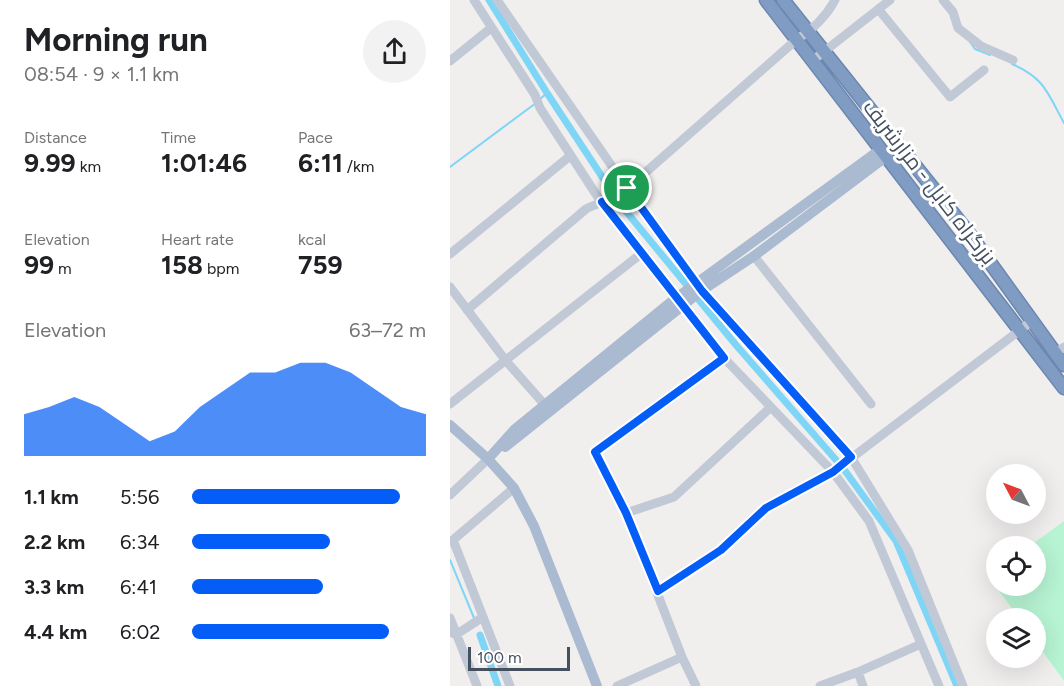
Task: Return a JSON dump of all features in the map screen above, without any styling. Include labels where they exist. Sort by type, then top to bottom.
[{"type":"highway","name":"بزرگراه کابل - مزارشریف","points":[[766,0],[1064,388]]},
{"type":"highway","name":"بزرگراه کابل - مزارشریف","points":[[783,0],[968,232],[1032,321],[1060,350],[1064,364]]},
{"type":"main road","points":[[698,287],[754,256],[884,153]]},
{"type":"main road","points":[[488,459],[698,287],[884,153]]},
{"type":"main road","points":[[488,459],[514,430],[544,404],[680,302]]},
{"type":"main road","points":[[450,425],[488,459],[514,488],[534,526],[597,686]]},
{"type":"street","points":[[474,0],[535,95],[540,108],[570,156],[642,253],[724,358],[834,470],[869,521],[939,686]]},
{"type":"street","points":[[467,309],[586,209],[624,191],[826,16],[835,0]]},
{"type":"street","points":[[812,61],[890,0]]},
{"type":"street","points":[[943,0],[952,12],[958,28],[981,46],[1013,60]]},
{"type":"street","points":[[498,1],[624,191],[698,287],[848,460],[908,550],[963,686]]},
{"type":"street","points":[[879,10],[950,97],[984,70]]},
{"type":"street","points":[[450,61],[491,28]]},
{"type":"street","points":[[450,254],[570,156]]},
{"type":"street","points":[[450,404],[642,253]]},
{"type":"street","points":[[754,256],[871,404]]},
{"type":"street","points":[[450,287],[506,361],[544,404]]},
{"type":"street","points":[[658,591],[721,550],[766,508],[848,460],[1032,321]]},
{"type":"street","points":[[696,686],[682,657],[626,513],[595,452],[724,358]]},
{"type":"street","points":[[626,513],[674,497],[771,407]]},
{"type":"street","points":[[450,495],[488,459]]},
{"type":"street","points":[[510,686],[453,540],[514,488]]},
{"type":"street","points":[[453,633],[483,617]]},
{"type":"street","points":[[450,618],[453,633],[477,686]]},
{"type":"street","points":[[820,686],[921,644]]},
{"type":"street","points":[[617,686],[682,657]]},
{"type":"street","points":[[858,672],[863,686]]},
{"type":"green space","points":[[1064,521],[1064,681],[1046,656],[1046,608],[1012,608],[1003,596],[1046,596],[1046,536],[1044,536]]},
{"type":"waterway","points":[[489,0],[620,204],[736,345],[843,468],[896,541],[957,686]]},
{"type":"waterway","points":[[970,42],[975,49],[990,55]]},
{"type":"waterway","points":[[1012,64],[1039,81],[1064,123]]},
{"type":"waterway","points":[[540,99],[547,93]]},
{"type":"waterway","points":[[450,167],[536,103]]},
{"type":"waterway","points":[[450,560],[474,618]]},
{"type":"waterway","points":[[480,635],[498,686]]},
{"type":"route","points":[[627,188],[702,291],[851,457],[833,472],[766,508],[721,550],[658,591],[626,513],[595,452],[724,358],[602,202],[608,201],[627,188]]}]
